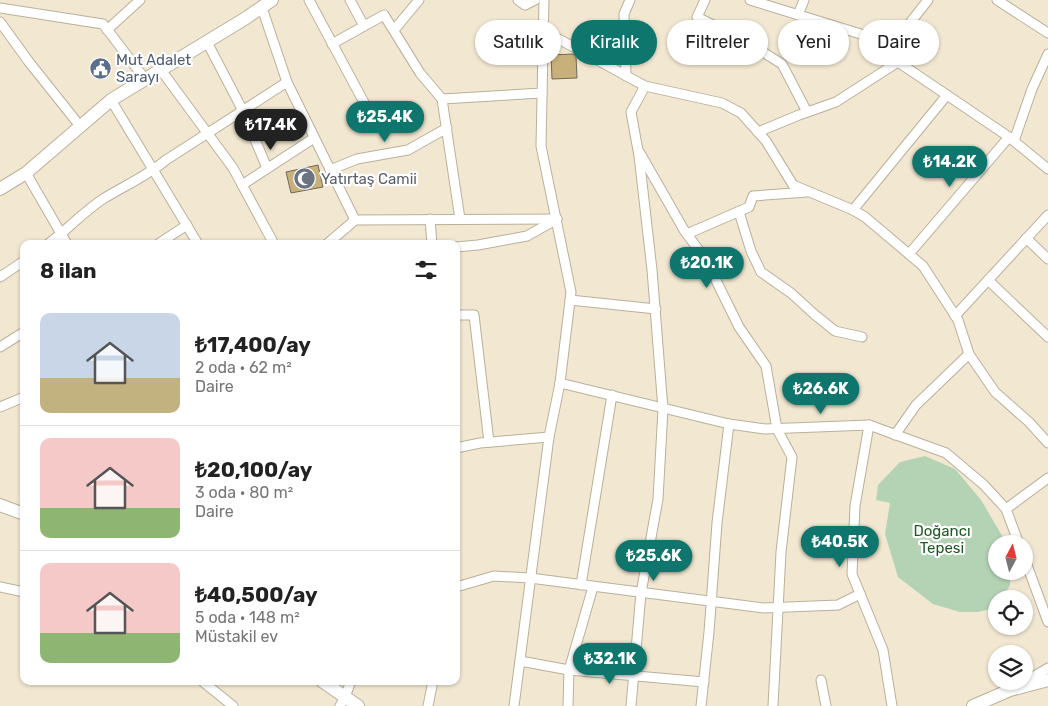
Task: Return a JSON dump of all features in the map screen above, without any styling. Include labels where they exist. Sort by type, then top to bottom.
[{"type":"street","points":[[107,30],[140,0]]},
{"type":"street","points":[[309,0],[375,123]]},
{"type":"street","points":[[350,0],[364,26]]},
{"type":"street","points":[[394,30],[419,0]]},
{"type":"street","points":[[518,0],[525,5],[535,0]]},
{"type":"street","points":[[544,0],[544,20]]},
{"type":"street","points":[[626,76],[624,14],[630,0]]},
{"type":"street","points":[[705,0],[696,17],[745,41],[782,64],[807,112]]},
{"type":"street","points":[[750,0],[859,34]]},
{"type":"street","points":[[798,16],[804,0]]},
{"type":"street","points":[[912,20],[928,0]]},
{"type":"street","points":[[997,0],[1048,33]]},
{"type":"street","points":[[0,189],[26,173],[112,100],[267,4],[287,82],[354,220]]},
{"type":"street","points":[[0,8],[103,24],[145,79]]},
{"type":"street","points":[[332,44],[384,14],[420,73],[442,99],[460,219]]},
{"type":"street","points":[[0,22],[80,126]]},
{"type":"street","points":[[561,41],[645,86],[722,103],[741,112],[766,142],[794,184],[865,217],[923,266],[955,316],[969,354],[995,392],[1029,422],[1048,443]]},
{"type":"street","points":[[207,42],[243,111],[267,168]]},
{"type":"street","points":[[909,254],[1011,139],[1048,54]]},
{"type":"street","points":[[514,706],[548,438],[560,384],[571,292],[541,146],[543,65]]},
{"type":"street","points":[[758,132],[836,102],[893,65]]},
{"type":"street","points":[[902,65],[1011,139],[1048,170]]},
{"type":"street","points":[[161,70],[233,168],[272,240]]},
{"type":"street","points":[[54,240],[101,200],[154,170],[287,82]]},
{"type":"street","points":[[631,706],[641,593],[658,499],[663,409],[656,309],[638,149],[631,112],[645,86]]},
{"type":"street","points":[[442,99],[542,93]]},
{"type":"street","points":[[853,210],[947,96]]},
{"type":"street","points":[[112,100],[196,240]]},
{"type":"street","points":[[330,170],[357,159],[408,150],[447,128]]},
{"type":"street","points":[[242,185],[314,138]]},
{"type":"street","points":[[638,149],[687,234],[706,260],[739,326],[766,366],[778,429],[792,457],[781,552],[773,706]]},
{"type":"street","points":[[26,173],[65,240]]},
{"type":"street","points":[[687,234],[749,207],[753,196],[809,192]]},
{"type":"street","points":[[739,212],[751,251],[761,272],[791,293],[835,331],[862,337]]},
{"type":"street","points":[[955,316],[1048,215]]},
{"type":"street","points":[[430,219],[432,240]]},
{"type":"street","points":[[332,240],[354,220],[557,219]]},
{"type":"street","points":[[460,247],[527,236],[557,219]]},
{"type":"street","points":[[164,240],[187,225]]},
{"type":"street","points":[[1026,238],[1048,259]]},
{"type":"street","points":[[0,277],[20,264]]},
{"type":"street","points":[[988,280],[1048,337]]},
{"type":"street","points":[[570,300],[656,309]]},
{"type":"street","points":[[460,315],[474,315],[489,442]]},
{"type":"street","points":[[0,347],[20,334]]},
{"type":"street","points":[[895,435],[916,405],[969,354]]},
{"type":"street","points":[[560,384],[729,424],[765,429],[869,425],[946,453],[984,485],[1006,509],[1016,535]]},
{"type":"street","points":[[581,585],[612,396]]},
{"type":"street","points":[[0,407],[20,401]]},
{"type":"street","points":[[701,706],[717,523],[729,424]]},
{"type":"street","points":[[869,425],[855,506],[852,574],[883,650],[892,706]]},
{"type":"street","points":[[460,447],[489,442],[548,438]]},
{"type":"street","points":[[1006,509],[1048,478]]},
{"type":"street","points":[[0,505],[20,512]]},
{"type":"street","points":[[460,586],[494,576],[530,578],[764,608],[838,605],[860,594]]},
{"type":"street","points":[[1032,580],[1048,622]]},
{"type":"street","points":[[568,706],[569,670],[593,586]]},
{"type":"street","points":[[0,588],[20,591]]},
{"type":"street","points":[[520,661],[569,670],[704,682]]},
{"type":"street","points":[[1033,677],[1048,668]]},
{"type":"street","points":[[821,680],[826,706]]},
{"type":"street","points":[[1033,684],[1048,680]]},
{"type":"street","points":[[207,685],[234,706]]},
{"type":"street","points":[[326,685],[343,702],[358,706]]},
{"type":"street","points":[[343,702],[349,685]]},
{"type":"street","points":[[428,706],[432,685]]},
{"type":"street","points":[[978,705],[1010,690]]},
{"type":"green space","name":"Doğancı Tepesi","points":[[925,456],[955,469],[981,500],[1002,535],[988,535],[988,580],[1010,580],[1007,590],[988,590],[988,610],[960,612],[933,604],[898,577],[885,534],[890,503],[876,500],[878,485],[900,462]]},
{"type":"building","points":[[571,54],[571,65],[576,65],[577,78],[552,79],[551,65],[561,65],[561,55]]},
{"type":"building","name":"Yatırtaş Camii","points":[[318,165],[323,187],[291,193],[286,172]]},
{"type":"place","name":"Mut Adalet Sarayı","points":[[100,69]]},
{"type":"place","name":"Yatırtaş Camii","points":[[305,179]]}]
